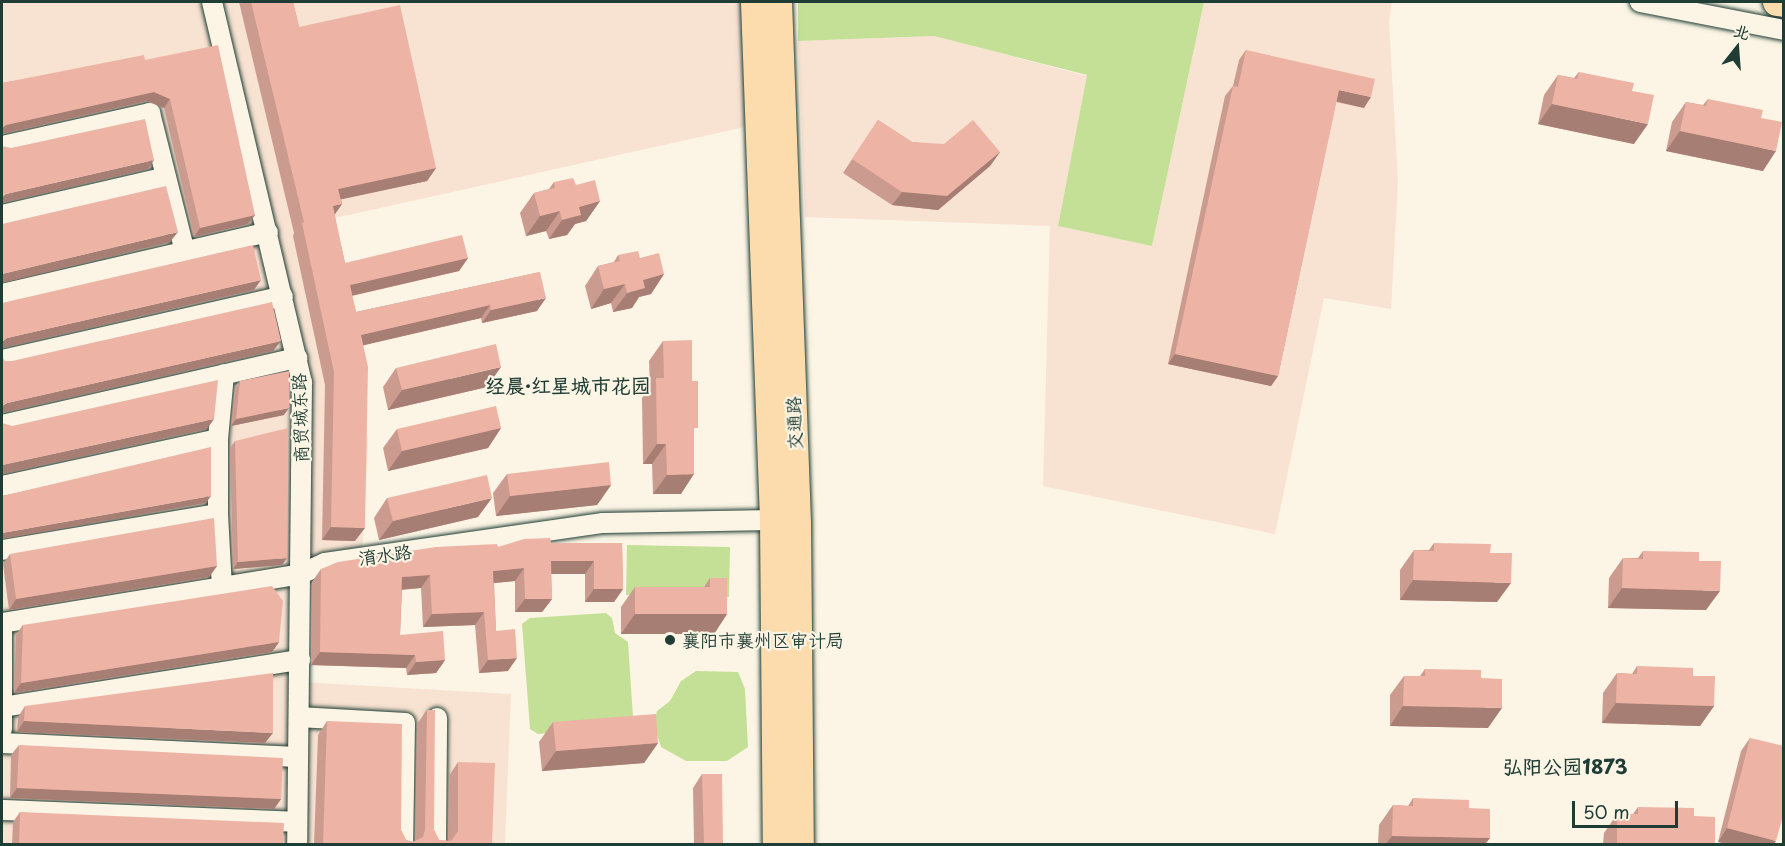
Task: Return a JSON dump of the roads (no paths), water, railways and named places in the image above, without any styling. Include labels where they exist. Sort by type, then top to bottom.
[{"type":"highway","points":[[1778,2],[1784,3]]},
{"type":"main road","name":"交通路","points":[[754,2],[773,520],[776,844]]},
{"type":"main road","name":"交通路","points":[[779,2],[798,523],[801,844]]},
{"type":"street","name":"商贸城东路","points":[[212,2],[302,382],[297,844]]},
{"type":"street","points":[[1640,2],[1734,10],[1784,30]]},
{"type":"street","points":[[2,146],[150,113],[185,252]]},
{"type":"street","points":[[2,215],[166,177]]},
{"type":"street","points":[[2,294],[268,232]]},
{"type":"street","points":[[2,360],[283,296]]},
{"type":"street","points":[[2,425],[297,358]]},
{"type":"street","points":[[222,587],[218,514],[218,439],[224,374]]},
{"type":"street","points":[[2,486],[218,439]]},
{"type":"street","points":[[2,550],[218,514]]},
{"type":"street","name":"淯水路","points":[[2,623],[301,574],[325,563],[603,524],[773,520]]},
{"type":"street","points":[[2,623],[2,729]]},
{"type":"street","points":[[2,707],[300,660]]},
{"type":"street","points":[[299,717],[405,723],[403,844]]},
{"type":"street","points":[[436,718],[436,844]]},
{"type":"street","points":[[2,743],[298,757]]},
{"type":"street","points":[[2,810],[297,822]]},
{"type":"place","name":"襄阳市襄州区审计局","points":[[670,640]]},
{"type":"district","name":"经晨·红星城市花园","points":[[568,385]]},
{"type":"district","name":"弘阳公园1873","points":[[1565,766]]}]
